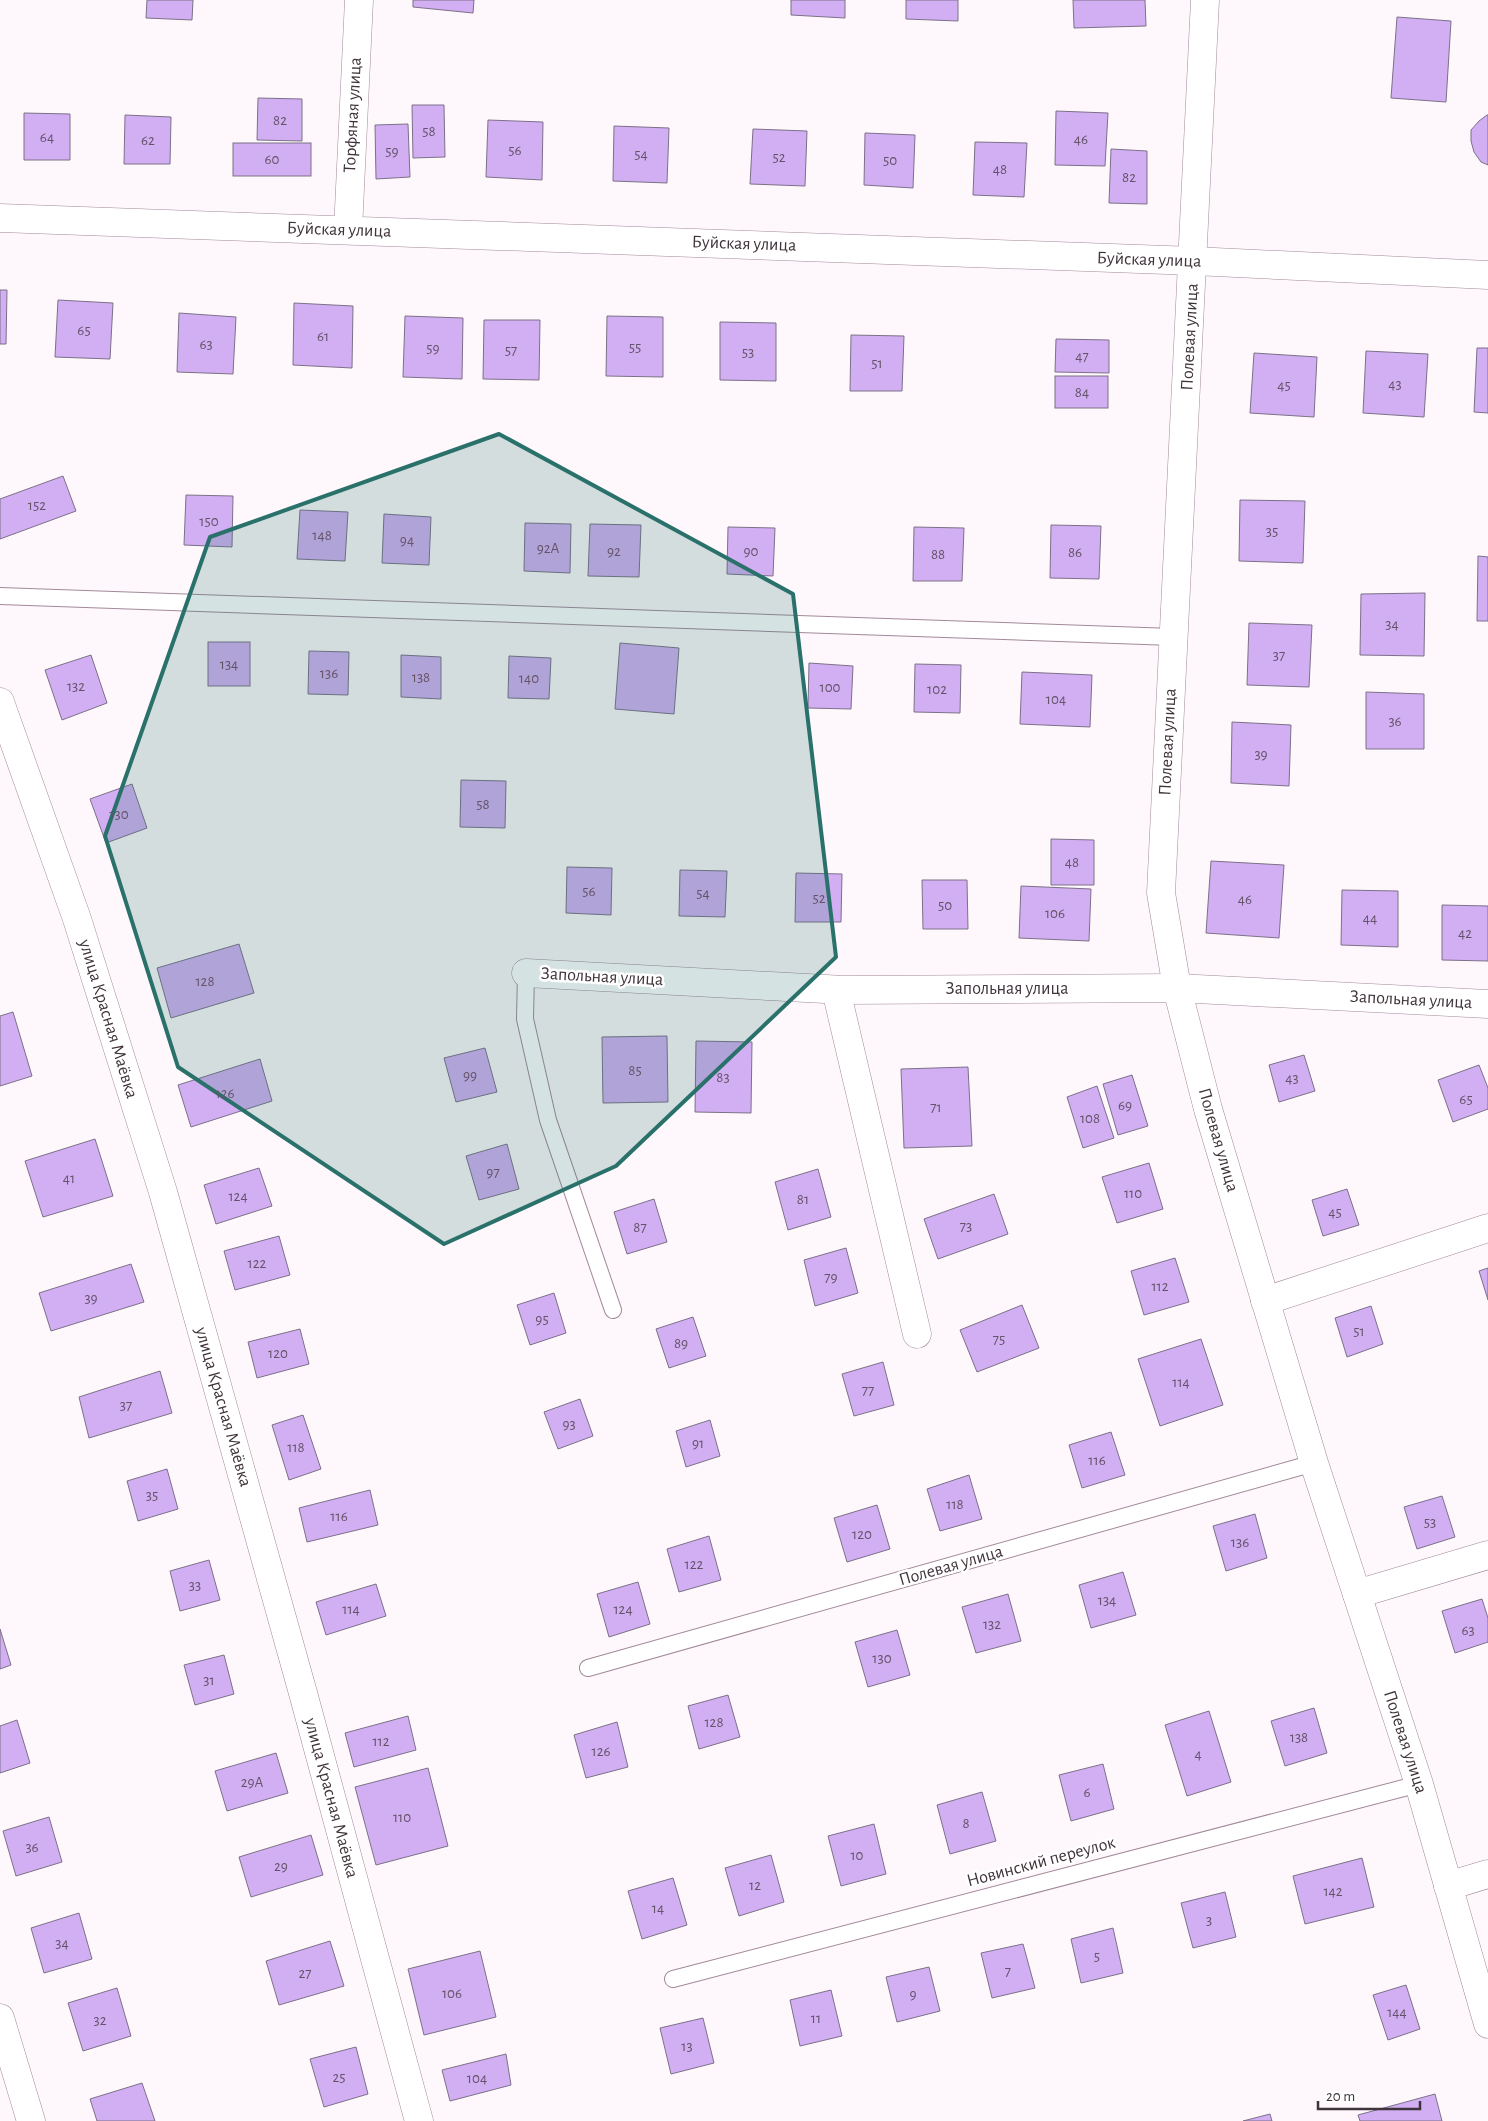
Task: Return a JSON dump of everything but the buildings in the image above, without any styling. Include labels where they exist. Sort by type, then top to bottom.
[{"type":"street","name":"Торфяная улица","points":[[348,230],[359,0]]},
{"type":"street","name":"Полевая улица","points":[[1205,0],[1194,261],[1161,893],[1177,988],[1208,1109],[1314,1463],[1419,1784],[1488,2024]]},
{"type":"street","name":"Буйская улица","points":[[0,218],[1194,261],[1488,275]]},
{"type":"street","name":"улица Красная Маёвка","points":[[0,702],[77,919],[162,1192],[419,2121]]},
{"type":"street","name":"Запольная улица","points":[[526,973],[836,990],[1177,988],[1488,1004]]},
{"type":"street","points":[[836,990],[917,1334]]},
{"type":"street","points":[[1265,1301],[1488,1228]]},
{"type":"street","points":[[1357,1594],[1488,1555]]},
{"type":"street","points":[[1448,1886],[1488,1874]]},
{"type":"street","points":[[0,2018],[31,2121]]},
{"type":"lane","points":[[0,596],[1173,637]]},
{"type":"lane","points":[[526,973],[525,1019],[548,1120],[613,1310]]},
{"type":"lane","name":"Полевая улица","points":[[588,1668],[1314,1463]]},
{"type":"lane","name":"Новинский переулок","points":[[673,1979],[1419,1784]]},
{"type":"highlighted area","points":[[499,434],[793,594],[836,957],[616,1166],[444,1244],[178,1067],[105,836],[210,537]]}]
